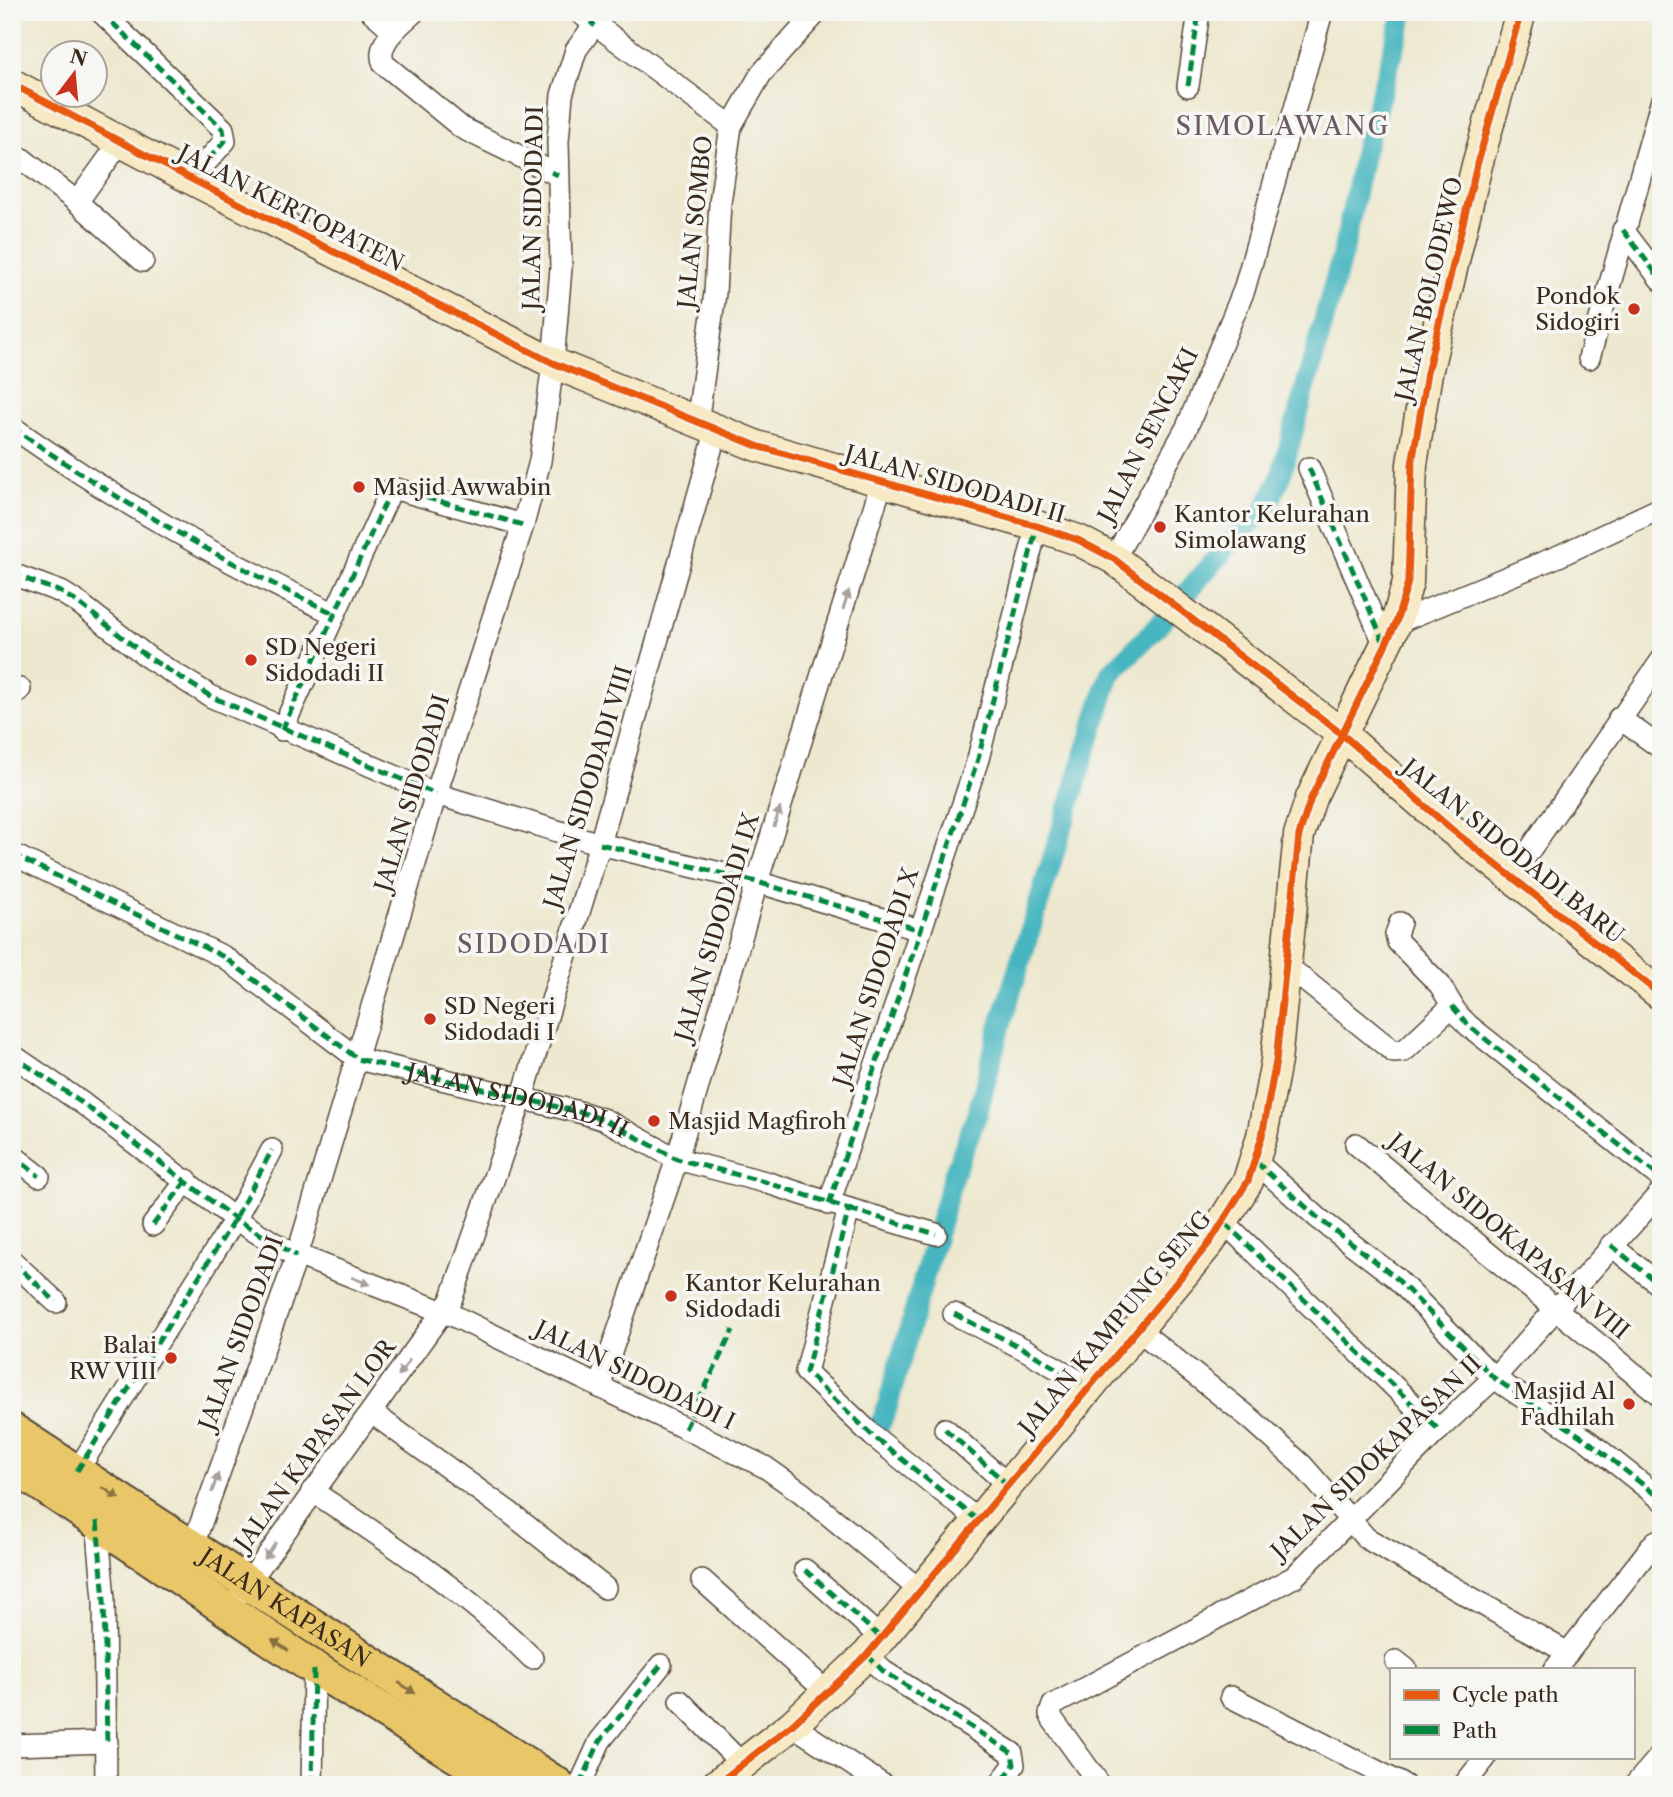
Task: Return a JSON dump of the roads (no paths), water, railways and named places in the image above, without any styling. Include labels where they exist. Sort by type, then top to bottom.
[{"type":"main road","name":"JALAN KAPASAN","points":[[12,1430],[77,1471],[186,1562],[237,1597],[558,1785]]},
{"type":"main road","name":"JALAN KAPASAN","points":[[12,1465],[97,1521],[186,1562]]},
{"type":"main road","name":"JALAN KAPASAN","points":[[237,1597],[314,1668],[505,1785]]},
{"type":"street","points":[[101,12],[223,129],[225,141],[191,179]]},
{"type":"street","points":[[372,12],[394,31]]},
{"type":"street","points":[[414,12],[394,31],[382,48],[381,57],[384,64],[462,128],[558,175]]},
{"type":"street","name":"JALAN SOMBO","points":[[706,428],[720,204],[731,126],[761,74],[817,12]]},
{"type":"street","points":[[1188,86],[1199,12]]},
{"type":"street","name":"JALAN SENCAKI","points":[[1114,559],[1187,427],[1244,289],[1322,12]]},
{"type":"street","name":"JALAN BOLODEWO","points":[[1343,735],[1390,633],[1408,582],[1412,464],[1427,373],[1477,165],[1521,12]]},
{"type":"street","points":[[593,17],[731,126]]},
{"type":"street","name":"JALAN SIDODADI","points":[[186,1562],[297,1256],[436,794],[523,525],[540,461],[553,363],[561,268],[558,175],[562,95],[576,51],[593,17]]},
{"type":"street","name":"JALAN KERTOPATEN","points":[[12,84],[191,179],[553,363]]},
{"type":"street","points":[[1589,358],[1623,230],[1660,110]]},
{"type":"street","points":[[77,202],[121,141]]},
{"type":"street","points":[[21,158],[77,202],[143,261]]},
{"type":"street","points":[[1623,230],[1661,280]]},
{"type":"street","name":"JALAN SIDODADI II","points":[[553,363],[706,428],[1078,540],[1114,559],[1176,603],[1343,735]]},
{"type":"street","points":[[12,427],[93,484],[179,536],[333,613]]},
{"type":"street","name":"JALAN SIDODADI VIII","points":[[443,1312],[451,1300],[522,1098],[600,844],[706,428]]},
{"type":"street","points":[[1309,468],[1390,633],[1661,508]]},
{"type":"street","name":"JALAN SIDODADI IX","points":[[600,1387],[677,1159],[757,882],[882,482]]},
{"type":"street","points":[[282,730],[391,490],[523,525]]},
{"type":"street","name":"JALAN SIDODADI X","points":[[979,1521],[873,1436],[806,1373],[839,1207],[920,930],[978,760],[1037,526]]},
{"type":"street","points":[[12,574],[61,593],[177,677],[282,730],[436,794],[600,844],[757,882],[920,930]]},
{"type":"street","points":[[1511,877],[1661,661]]},
{"type":"street","points":[[1619,718],[1661,748]]},
{"type":"street","name":"JALAN SIDODADI BARU","points":[[1343,735],[1511,877],[1661,995]]},
{"type":"street","name":"JALAN KAMPUNG SENG","points":[[729,1778],[828,1693],[874,1647],[1224,1223],[1256,1162],[1276,1061],[1299,835],[1311,798],[1343,735]]},
{"type":"street","points":[[12,854],[224,957],[358,1059]]},
{"type":"street","points":[[1400,923],[1396,934],[1398,942],[1440,985],[1451,1006],[1469,1026],[1661,1178]]},
{"type":"street","points":[[1287,966],[1394,1052],[1404,1051],[1451,1006]]},
{"type":"street","name":"JALAN SIDODADI I","points":[[12,1055],[187,1180],[235,1219],[297,1256],[443,1312],[765,1468],[796,1488],[921,1591]]},
{"type":"street","name":"JALAN SIDODADI II","points":[[358,1059],[605,1120],[677,1159],[765,1182],[839,1207],[936,1234]]},
{"type":"street","name":"JALAN SIDOKAPASAN VIII","points":[[1356,1144],[1661,1396]]},
{"type":"street","points":[[77,1471],[235,1219],[272,1150]]},
{"type":"street","points":[[12,1155],[39,1176]]},
{"type":"street","points":[[1256,1162],[1337,1234],[1395,1277],[1494,1378],[1588,1441],[1661,1499]]},
{"type":"street","points":[[153,1225],[187,1180]]},
{"type":"street","name":"JALAN SIDOKAPASAN II","points":[[1100,1785],[1053,1720],[1051,1709],[1058,1701],[1294,1577],[1350,1518],[1494,1378],[1661,1192]]},
{"type":"street","points":[[1224,1223],[1439,1430]]},
{"type":"street","points":[[1611,1245],[1661,1286]]},
{"type":"street","points":[[12,1261],[56,1302]]},
{"type":"street","name":"JALAN KAPASAN LOR","points":[[237,1597],[443,1312]]},
{"type":"street","points":[[954,1314],[1024,1349],[1089,1387]]},
{"type":"street","points":[[1137,1329],[1251,1419],[1302,1465],[1366,1538],[1561,1661],[1655,1542],[1661,1539]]},
{"type":"street","points":[[372,1413],[509,1512],[605,1588]]},
{"type":"street","points":[[944,1429],[1007,1484]]},
{"type":"street","points":[[313,1491],[392,1545],[507,1633],[531,1658]]},
{"type":"street","points":[[97,1521],[104,1599],[106,1785]]},
{"type":"street","points":[[805,1570],[874,1647],[883,1671],[1012,1753],[1014,1765],[999,1785]]},
{"type":"street","points":[[702,1580],[828,1693]]},
{"type":"street","points":[[580,1785],[600,1741],[661,1665]]},
{"type":"street","points":[[314,1668],[318,1782]]},
{"type":"street","points":[[1231,1696],[1404,1785]]},
{"type":"street","points":[[680,1701],[729,1778]]},
{"type":"street","points":[[792,1725],[883,1785]]},
{"type":"street","points":[[12,1745],[107,1742]]},
{"type":"street","points":[[1635,1785],[1661,1755]]},
{"type":"street","points":[[1464,1785],[1485,1758]]},
{"type":"waterway","points":[[876,1433],[886,1411],[953,1176],[978,1112],[999,1030],[1110,674],[1156,628],[1229,544],[1265,510],[1280,479],[1345,244],[1364,152],[1404,12]]},
{"type":"place","name":"Pondok Sidogiri","points":[[1634,309]]},
{"type":"place","name":"Masjid Awwabin","points":[[359,487]]},
{"type":"place","name":"Kantor Kelurahan Simolawang","points":[[1160,527]]},
{"type":"place","name":"SD Negeri Sidodadi II","points":[[251,660]]},
{"type":"place","name":"SD Negeri Sidodadi I","points":[[430,1019]]},
{"type":"place","name":"Masjid Magfiroh","points":[[654,1121]]},
{"type":"place","name":"Kantor Kelurahan Sidodadi","points":[[671,1296]]},
{"type":"place","name":"Balai RW VIII","points":[[171,1358]]},
{"type":"place","name":"Masjid Al Fadhilah","points":[[1629,1404]]},
{"type":"district","name":"SIMOLAWANG","points":[[1283,126]]},
{"type":"district","name":"SIDODADI","points":[[534,944]]}]
